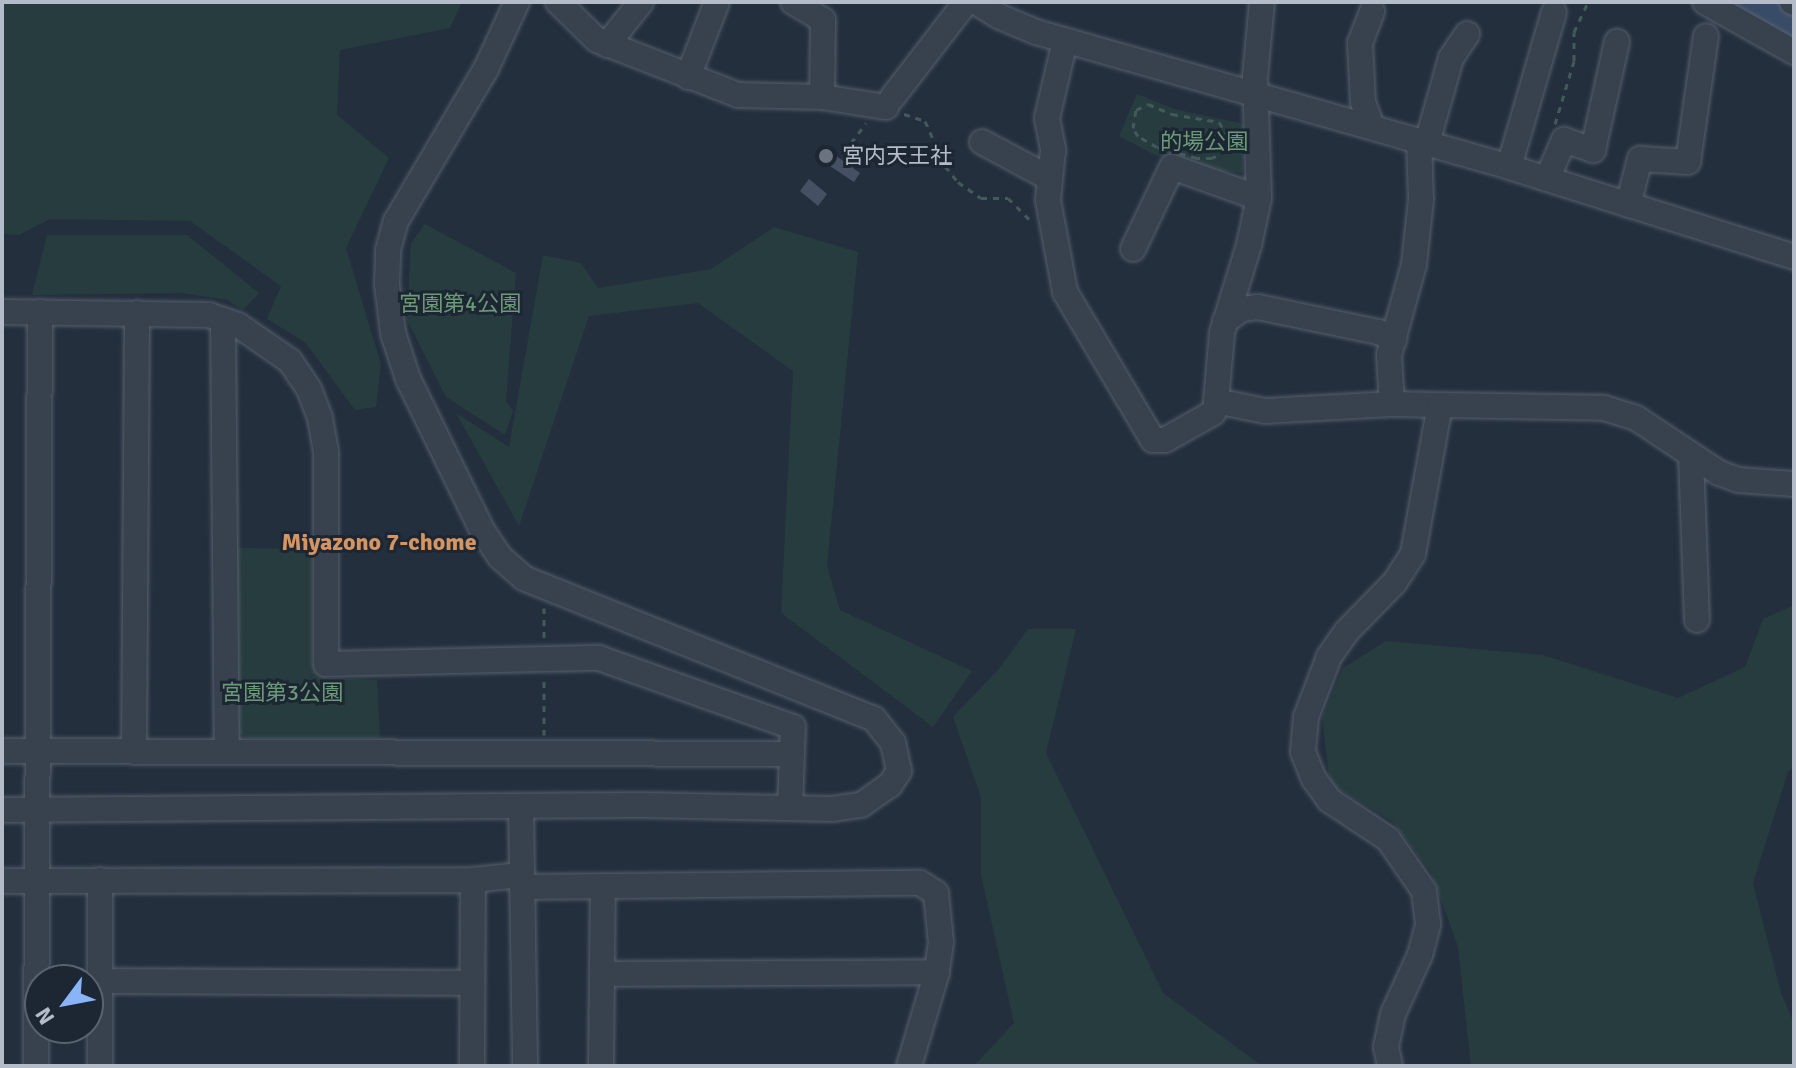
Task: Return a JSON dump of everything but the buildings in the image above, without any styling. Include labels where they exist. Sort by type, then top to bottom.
[{"type":"street","points":[[2,810],[861,805],[878,797],[899,771],[888,732],[874,719],[825,698],[544,595],[500,557],[483,532],[408,379],[393,333],[386,269],[396,221],[486,69],[517,2]]},
{"type":"street","points":[[558,2],[597,40],[738,95],[889,102],[966,2]]},
{"type":"street","points":[[607,45],[641,2]]},
{"type":"street","points":[[688,77],[717,2]]},
{"type":"street","points":[[793,2],[823,20],[822,97]]},
{"type":"street","points":[[976,2],[998,16],[1065,41],[1509,167],[1794,257]]},
{"type":"street","points":[[1065,41],[1047,118],[1053,150],[1048,200],[1065,292],[1148,435],[1159,441],[1165,440],[1213,413],[1218,403],[1225,321],[1249,245],[1259,198],[1257,93],[1262,2]]},
{"type":"street","points":[[1705,2],[1794,52]]},
{"type":"street","points":[[1372,11],[1360,43],[1363,102],[1372,127]]},
{"type":"street","points":[[1509,167],[1554,12]]},
{"type":"street","points":[[1392,404],[1389,355],[1414,264],[1423,142],[1451,58],[1467,34]]},
{"type":"street","points":[[1628,205],[1640,159],[1688,162],[1706,36]]},
{"type":"street","points":[[1547,179],[1564,140],[1593,150],[1617,42]]},
{"type":"street","points":[[982,142],[1049,178]]},
{"type":"street","points":[[1133,249],[1172,167],[1259,198]]},
{"type":"street","points":[[1225,321],[1242,309],[1258,307],[1379,332],[1394,339]]},
{"type":"street","points":[[2,312],[209,315],[238,325],[290,361],[309,389],[320,418],[326,452],[326,664],[599,658],[793,727],[790,807]]},
{"type":"street","points":[[36,1066],[40,312]]},
{"type":"street","points":[[134,752],[137,313]]},
{"type":"street","points":[[223,320],[227,752]]},
{"type":"street","points":[[1218,403],[1265,411],[1392,404],[1604,408],[1636,418],[1691,457],[1734,479],[1794,484]]},
{"type":"street","points":[[1390,1066],[1386,1047],[1393,1014],[1420,955],[1428,925],[1424,891],[1388,839],[1329,800],[1314,779],[1303,752],[1306,717],[1329,657],[1347,631],[1395,582],[1413,554],[1440,405]]},
{"type":"street","points":[[1691,457],[1697,620]]},
{"type":"street","points":[[2,751],[227,752],[544,768],[792,754]]},
{"type":"street","points":[[521,808],[516,881],[525,1066]]},
{"type":"street","points":[[100,880],[100,964]]},
{"type":"street","points":[[472,1066],[473,880]]},
{"type":"street","points":[[2,881],[473,880],[603,886],[920,883],[936,893],[941,942],[937,972],[909,1066]]},
{"type":"street","points":[[601,1066],[603,886]]},
{"type":"street","points":[[602,974],[937,972]]},
{"type":"street","points":[[104,981],[472,983]]},
{"type":"street","points":[[100,1044],[100,1066]]},
{"type":"path","points":[[1558,153],[1548,152],[1574,61],[1574,32],[1588,2]]},
{"type":"path","points":[[889,102],[925,121],[945,166],[958,182],[981,198],[1008,198],[1017,204],[1040,233],[1055,233]]},
{"type":"path","points":[[1184,155],[1157,147],[1138,136],[1132,120],[1140,105],[1152,105],[1172,114],[1219,122],[1228,137],[1228,145],[1221,154]]},
{"type":"path","points":[[851,143],[865,125]]},
{"type":"path","points":[[544,595],[544,768]]},
{"type":"green space","points":[[2,2],[462,2],[450,28],[340,50],[337,115],[389,158],[346,248],[381,364],[376,407],[355,410],[305,342],[267,319],[281,286],[190,221],[50,219],[19,235],[2,234]]},
{"type":"green space","name":"的場公園","points":[[1137,94],[1174,109],[1244,124],[1243,173],[1195,168],[1153,154],[1119,136]]},
{"type":"green space","name":"宮園第4公園","points":[[425,224],[516,273],[506,401],[513,411],[505,435],[446,397],[407,320],[411,243]]},
{"type":"green space","points":[[774,227],[858,252],[827,566],[840,610],[972,671],[933,727],[781,613],[793,371],[698,303],[589,316],[519,526],[456,413],[509,447],[543,255],[581,263],[598,288],[711,269]]},
{"type":"green space","points":[[47,235],[187,235],[259,293],[243,310],[227,300],[183,293],[32,295]]},
{"type":"green space","name":"宮園第3公園","points":[[237,548],[312,549],[312,662],[327,678],[377,680],[380,738],[245,738],[238,732]]},
{"type":"green space","points":[[1794,605],[1794,766],[1788,772],[1753,883],[1781,993],[1794,1023],[1794,1066],[1471,1066],[1458,947],[1431,872],[1392,821],[1330,784],[1322,718],[1343,668],[1386,641],[1543,655],[1678,698],[1745,667],[1763,619]]},
{"type":"green space","points":[[1028,629],[1076,629],[1046,753],[1163,993],[1262,1066],[974,1066],[1014,1023],[981,875],[981,797],[953,717],[998,670]]},
{"type":"water","points":[[1721,2],[1777,2],[1794,13],[1794,43]]},
{"type":"place","name":"宮内天王社","points":[[826,156]]},
{"type":"district","name":"Miyazono 7-chome","points":[[379,543]]}]
